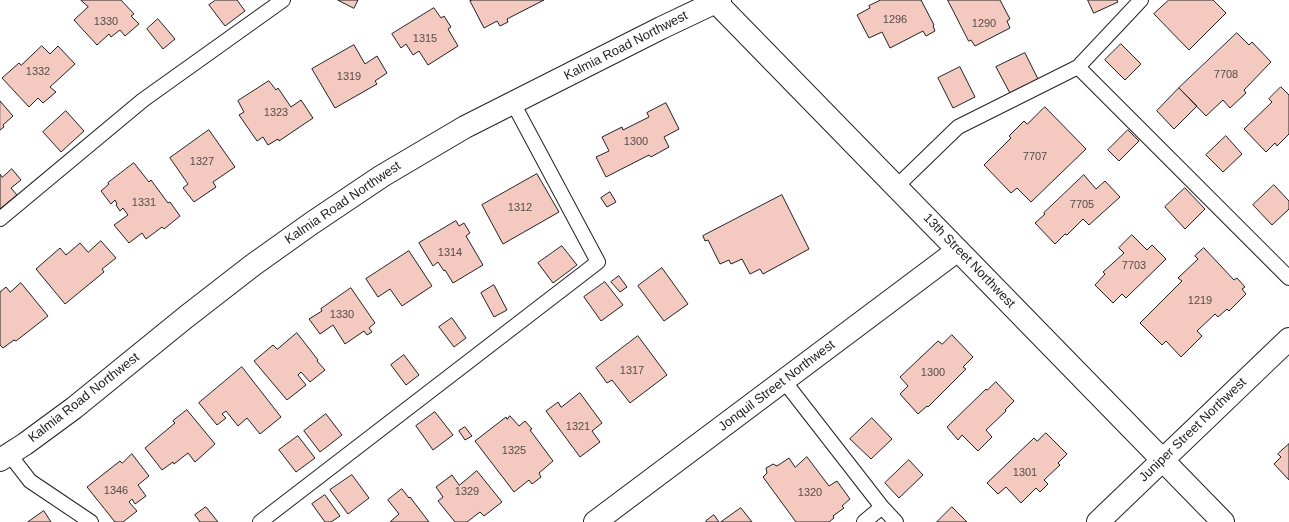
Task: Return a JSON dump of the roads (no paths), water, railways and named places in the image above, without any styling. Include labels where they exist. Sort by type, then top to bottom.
[{"type":"street","name":"Kalmia Road Northwest","points":[[5,457],[74,408],[253,265],[312,222],[382,176],[465,127],[717,1]]},
{"type":"street","name":"13th Street Northwest","points":[[717,1],[1223,522]]},
{"type":"street","name":"Jonquil Street Northwest","points":[[595,522],[958,250]]},
{"type":"street","name":"Juniper Street Northwest","points":[[1098,522],[1289,339]]},
{"type":"lane","points":[[0,219],[143,100],[283,0]]},
{"type":"lane","points":[[896,187],[958,127],[1078,67],[1141,0]]},
{"type":"lane","points":[[1078,67],[1289,278]]},
{"type":"lane","points":[[260,522],[598,262],[513,103]]},
{"type":"lane","points":[[784,380],[882,507],[896,522]]},
{"type":"lane","points":[[5,457],[30,481],[91,522]]},
{"type":"lane","points":[[864,522],[882,507]]}]
